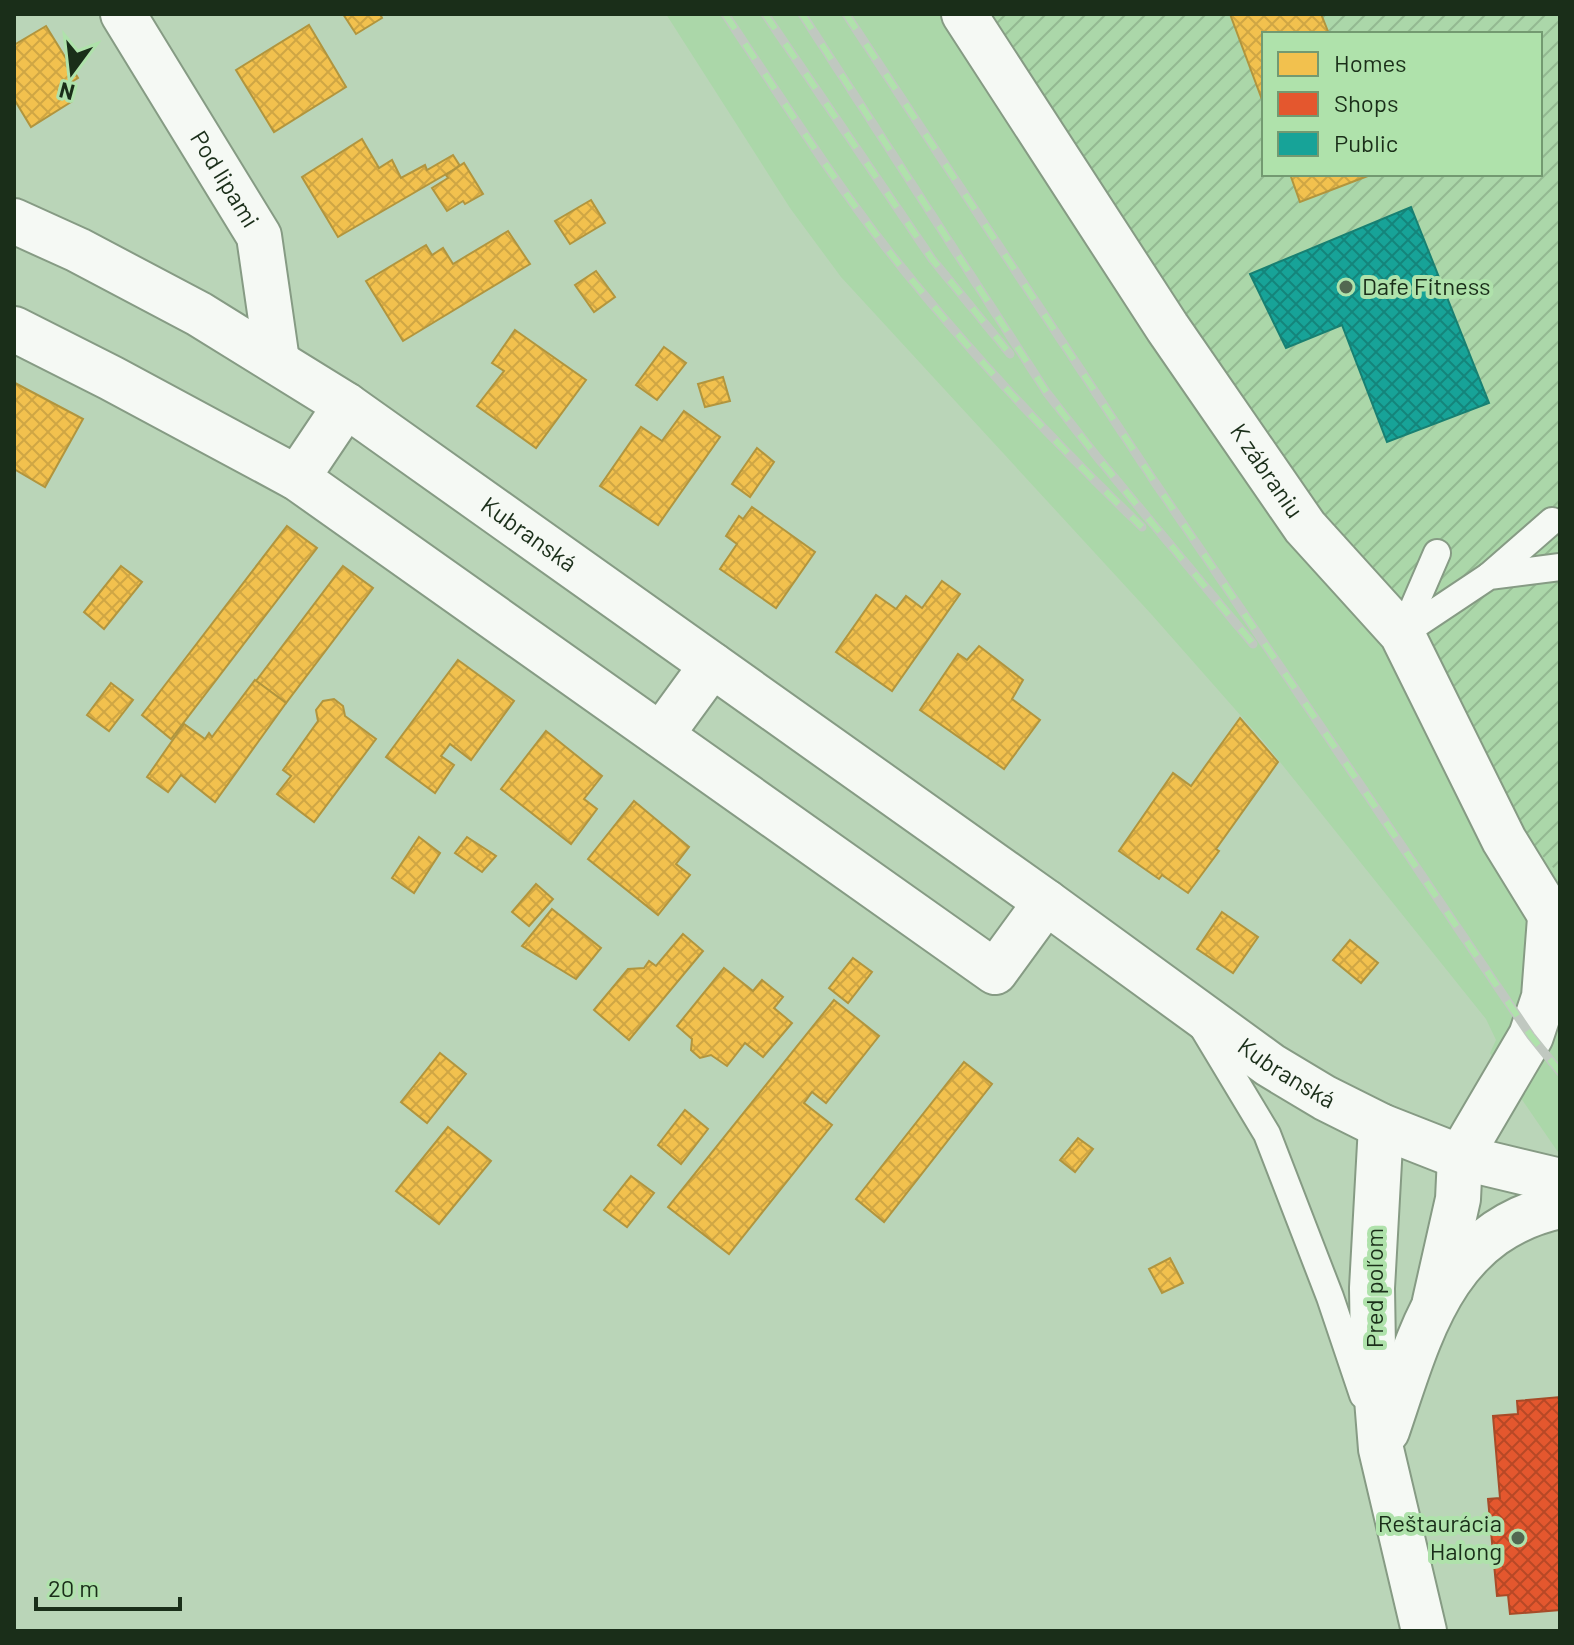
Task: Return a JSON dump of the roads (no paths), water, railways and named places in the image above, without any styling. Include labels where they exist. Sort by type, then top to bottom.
[{"type":"street","name":"Pod lipami","points":[[123,14],[259,236],[277,361]]},
{"type":"street","name":"K zábraniu","points":[[964,14],[1167,327],[1305,527],[1402,634],[1504,840],[1555,924]]},
{"type":"street","name":"Kubranská","points":[[14,221],[78,250],[186,307],[346,405],[1046,902],[1270,1065],[1325,1098],[1381,1126],[1460,1157],[1560,1181]]},
{"type":"street","points":[[14,329],[297,478],[995,972],[1046,902]]},
{"type":"street","points":[[297,478],[346,405]]},
{"type":"street","points":[[661,735],[712,665]]},
{"type":"street","points":[[1460,1157],[1531,1036],[1544,997],[1555,924]]},
{"type":"street","name":"Pred poľom","points":[[1381,1126],[1372,1288],[1373,1349],[1381,1449],[1424,1631]]},
{"type":"street","name":"Pred poľom","points":[[1381,1449],[1435,1301],[1458,1199],[1460,1157]]},
{"type":"street","name":"Pred poľom","points":[[1435,1301],[1452,1276],[1485,1241],[1518,1219],[1560,1206]]},
{"type":"lane","points":[[1402,634],[1489,576],[1552,521]]},
{"type":"lane","points":[[1402,634],[1437,553]]},
{"type":"lane","points":[[1489,576],[1560,567]]},
{"type":"lane","points":[[1192,1009],[1267,1134],[1330,1297],[1381,1449]]},
{"type":"railway","points":[[725,14],[845,192],[917,286],[1010,392],[1142,527]]},
{"type":"railway","points":[[765,14],[932,259],[1010,354]]},
{"type":"railway","points":[[802,14],[1047,393],[1253,644]]},
{"type":"railway","points":[[846,14],[1154,481],[1531,1036],[1560,1072]]},
{"type":"place","name":"Dafe Fitness","points":[[1346,287]]},
{"type":"place","name":"Reštaurácia Halong","points":[[1518,1538]]}]
